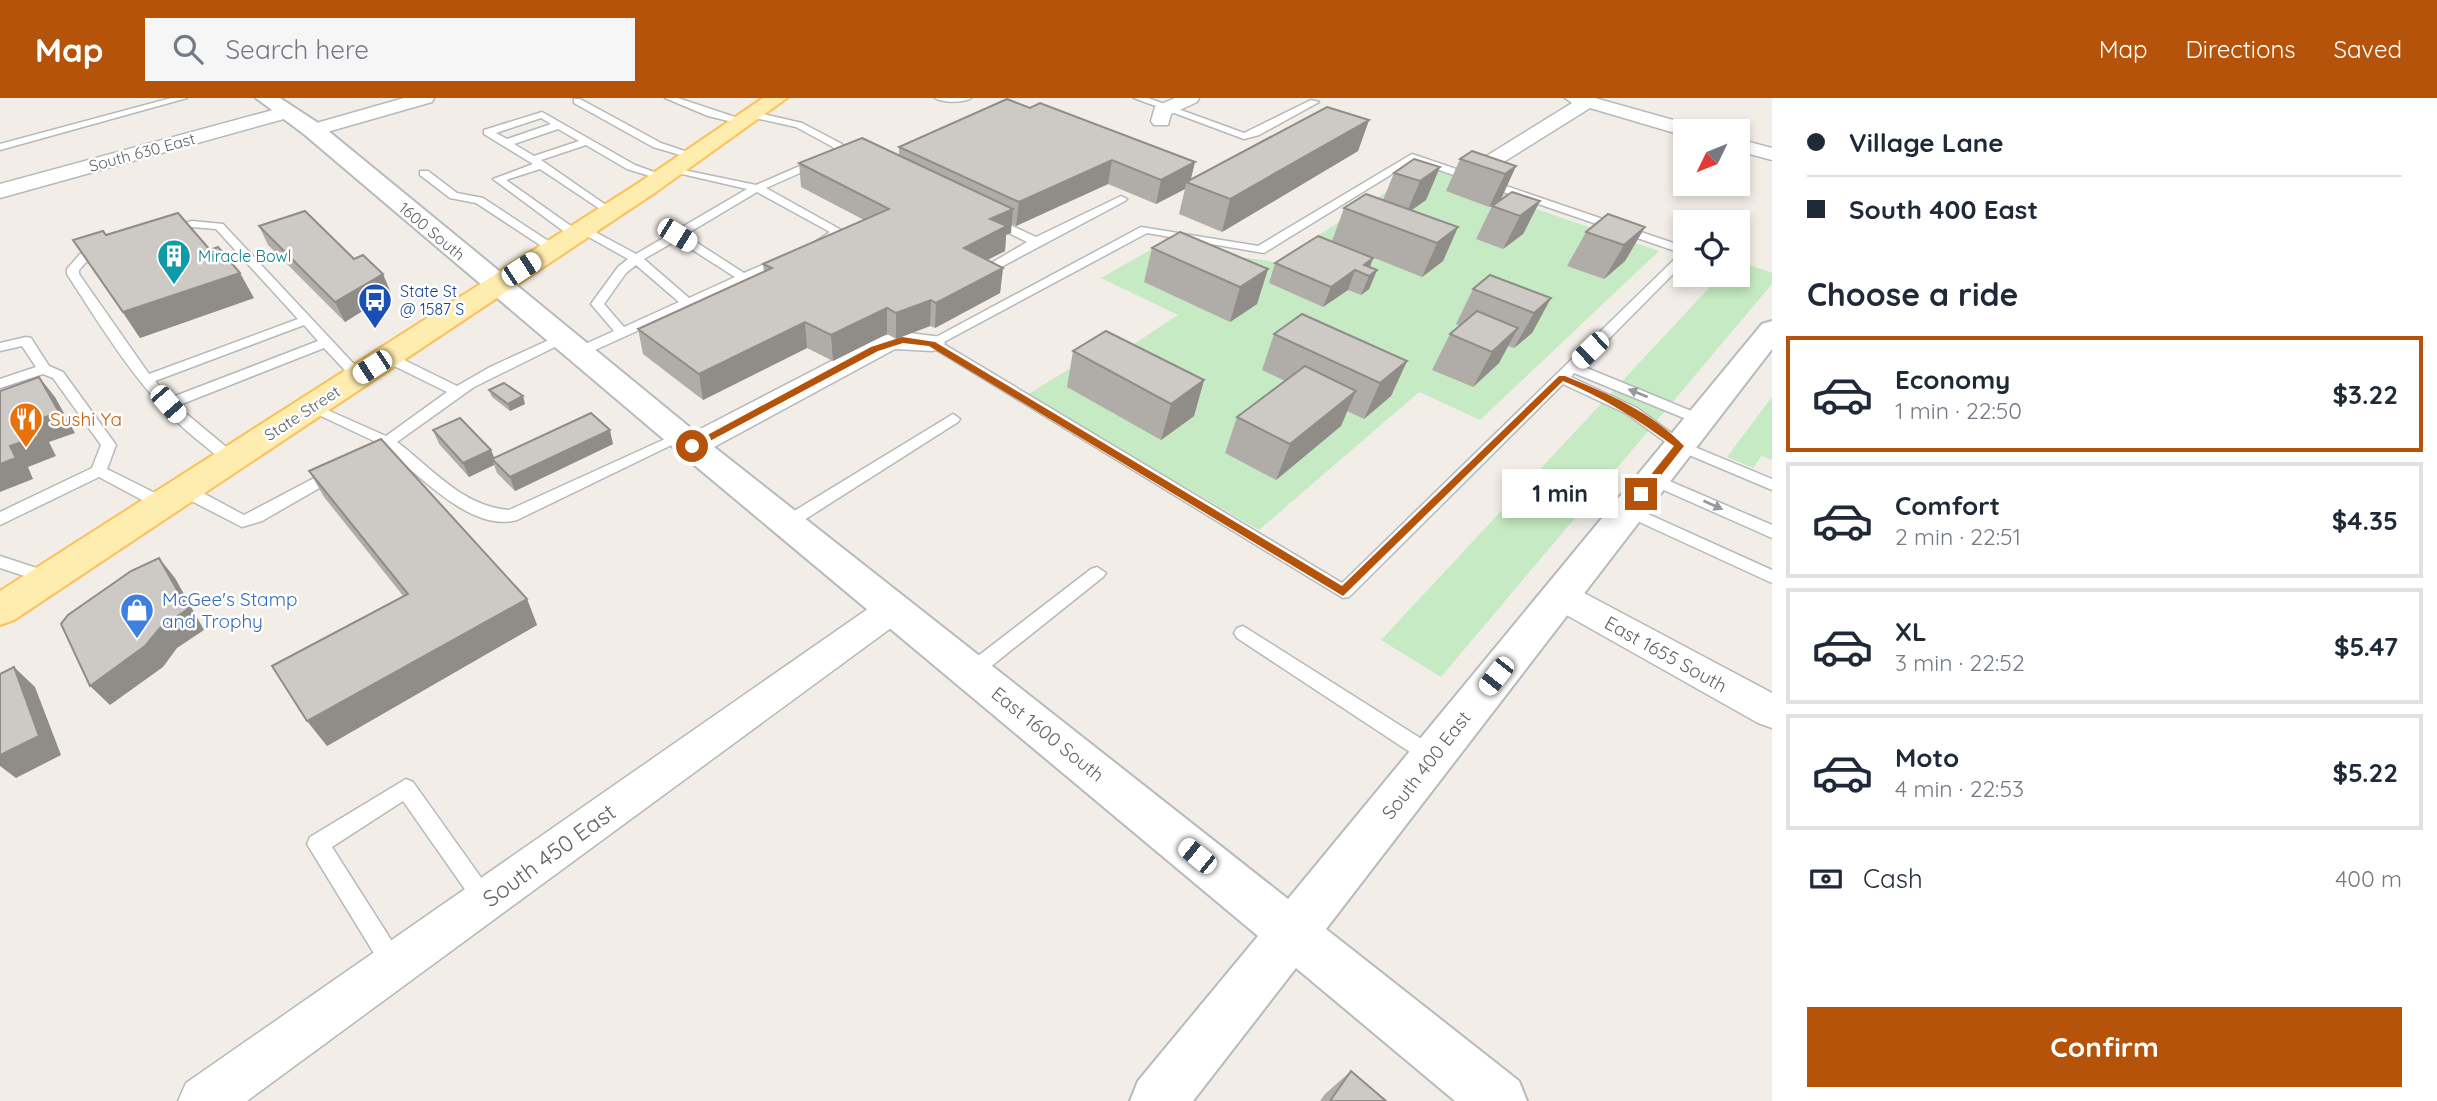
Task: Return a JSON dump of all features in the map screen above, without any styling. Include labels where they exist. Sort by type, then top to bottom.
[{"type":"main road","name":"State Street","points":[[0,610],[312,408],[694,156],[777,98]]},
{"type":"street","name":"1600 South","points":[[266,98],[284,113],[313,130],[579,353]]},
{"type":"street","points":[[313,130],[425,98]]},
{"type":"street","points":[[1164,115],[1190,98]]},
{"type":"street","points":[[1486,164],[1580,100],[1673,126]]},
{"type":"street","name":"South 630 East","points":[[0,191],[284,113]]},
{"type":"street","points":[[1750,148],[1772,154]]},
{"type":"street","name":"South 400 East","points":[[1158,1101],[1772,331]]},
{"type":"street","points":[[686,442],[887,344],[902,340],[932,343]]},
{"type":"street","name":"East 1600 South","points":[[579,353],[1499,1101]]},
{"type":"street","name":"East 1655 South","points":[[1559,596],[1772,712]]},
{"type":"street","name":"South 450 East","points":[[204,1101],[894,608]]},
{"type":"lane","points":[[0,147],[182,98]]},
{"type":"lane","points":[[670,98],[711,114],[799,125],[839,149],[852,153]]},
{"type":"lane","points":[[940,98],[966,98]]},
{"type":"lane","points":[[1139,98],[1164,115],[1244,136],[1255,133],[1314,102]]},
{"type":"lane","points":[[577,101],[657,145],[694,156]]},
{"type":"lane","points":[[609,212],[488,132],[542,116],[631,167],[757,188],[837,231],[828,240],[804,251]]},
{"type":"lane","points":[[506,143],[559,125]]},
{"type":"lane","points":[[570,237],[498,179],[587,141]]},
{"type":"lane","points":[[622,333],[597,304],[622,270],[636,259],[757,188],[839,152],[839,149]]},
{"type":"lane","points":[[932,343],[1145,229],[1260,250],[1412,157],[1673,247]]},
{"type":"lane","points":[[424,173],[454,196],[479,200],[570,237],[636,259],[688,303]]},
{"type":"lane","points":[[982,272],[1121,199]]},
{"type":"lane","points":[[979,214],[1036,242]]},
{"type":"lane","points":[[146,236],[180,226],[219,226],[358,376]]},
{"type":"lane","points":[[677,235],[744,278]]},
{"type":"lane","points":[[121,245],[84,257],[76,263],[73,274],[168,404],[181,419],[232,459]]},
{"type":"lane","points":[[99,471],[242,521],[256,517],[388,443],[457,392],[488,374],[579,353],[792,256]]},
{"type":"lane","points":[[932,343],[1343,592],[1673,268]]},
{"type":"lane","points":[[148,379],[306,320]]},
{"type":"lane","points":[[0,347],[26,341],[44,369],[58,375],[109,445],[99,471],[0,519]]},
{"type":"lane","points":[[168,404],[327,342]]},
{"type":"lane","points":[[387,357],[457,392]]},
{"type":"lane","points":[[0,384],[44,369]]},
{"type":"lane","points":[[1567,372],[1632,411],[1690,433]]},
{"type":"lane","points":[[1567,372],[1690,433],[1772,485]]},
{"type":"lane","points":[[312,408],[388,443],[475,510],[493,517],[511,516],[686,442]]},
{"type":"lane","points":[[787,523],[953,419]]},
{"type":"lane","points":[[1653,479],[1772,532]]},
{"type":"lane","points":[[1628,510],[1772,577]]},
{"type":"lane","points":[[0,562],[49,578]]},
{"type":"lane","points":[[972,671],[1097,573]]},
{"type":"lane","points":[[1243,633],[1432,756]]},
{"type":"lane","points":[[394,965],[318,844],[406,788],[486,900]]},
{"type":"green space","points":[[1426,167],[1519,199],[1516,202],[1659,251],[1480,420],[1419,392],[1259,530],[1027,395],[1100,350],[1114,357],[1178,315],[1101,278],[1159,245],[1276,262]],"holes":[[[1269,283],[1368,289],[1361,295],[1348,290],[1323,307]]]},
{"type":"green space","points":[[1750,265],[1772,273],[1772,284],[1441,677],[1381,640],[1710,287],[1750,287]]},
{"type":"green space","points":[[1772,397],[1772,460],[1762,456],[1753,468],[1727,457]]},
{"type":"building","points":[[1007,99],[1030,108],[1040,103],[1195,162],[1161,180],[1112,160],[1019,202],[899,147]]},
{"type":"building","points":[[1327,107],[1369,120],[1230,199],[1186,182]]},
{"type":"building","points":[[862,138],[1013,209],[990,219],[1007,226],[964,248],[1003,268],[936,303],[931,300],[896,313],[887,308],[831,335],[805,322],[699,374],[638,329],[772,268],[763,264],[889,209],[799,163]]},
{"type":"building","points":[[1472,151],[1516,166],[1505,174],[1460,159]]},
{"type":"building","points":[[1414,159],[1440,167],[1420,181],[1394,173]]},
{"type":"building","points":[[1512,192],[1540,201],[1520,216],[1492,206]]},
{"type":"building","points":[[1366,194],[1458,227],[1437,243],[1344,208]]},
{"type":"building","points":[[305,211],[354,259],[363,255],[383,274],[335,302],[259,226]]},
{"type":"building","points":[[178,213],[210,250],[218,247],[240,273],[123,312],[73,240],[103,231],[106,235]]},
{"type":"building","points":[[1608,214],[1645,227],[1624,245],[1586,232]]},
{"type":"building","points":[[1180,232],[1268,269],[1240,287],[1152,248]]},
{"type":"building","points":[[1318,236],[1373,258],[1364,265],[1377,270],[1369,276],[1355,270],[1331,287],[1275,263]]},
{"type":"building","points":[[1490,275],[1551,298],[1534,313],[1473,289]]},
{"type":"building","points":[[1477,311],[1518,328],[1492,352],[1450,334]]},
{"type":"building","points":[[1302,314],[1407,361],[1380,383],[1274,334]]},
{"type":"building","points":[[1106,331],[1204,380],[1171,404],[1073,351]]},
{"type":"building","points":[[1305,366],[1356,391],[1290,444],[1237,417]]},
{"type":"building","points":[[39,377],[59,412],[32,422],[39,436],[10,446],[16,458],[0,464],[0,391]]},
{"type":"building","points":[[504,383],[523,396],[508,404],[489,390]]},
{"type":"building","points":[[591,413],[610,430],[510,477],[492,459]]},
{"type":"building","points":[[460,418],[491,450],[463,463],[433,430]]},
{"type":"building","points":[[381,439],[527,599],[307,721],[272,666],[408,594],[309,471]]},
{"type":"building","points":[[159,558],[188,609],[160,628],[145,646],[90,686],[61,624],[68,615],[131,571]]},
{"type":"building","points":[[14,667],[39,736],[0,755],[0,674]]},
{"type":"building","points":[[1351,1071],[1386,1101],[1330,1101]]},
{"type":"place","name":"Miracle Bowl","points":[[174,286]]},
{"type":"place","name":"State St @ 1587 S","points":[[375,330]]},
{"type":"place","name":"Sushi Ya","points":[[26,449]]},
{"type":"place","name":"McGee's Stamp and Trophy","points":[[137,640]]},
{"type":"route","points":[[692,446],[874,349],[902,340],[932,343],[1343,592],[1562,378],[1603,394],[1654,426],[1679,446],[1641,494]]}]
